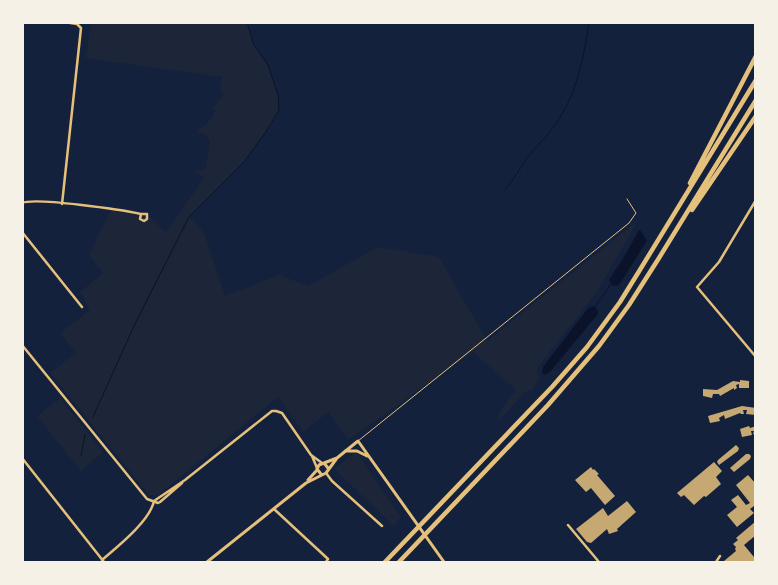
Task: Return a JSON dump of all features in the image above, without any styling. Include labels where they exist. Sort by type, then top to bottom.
[{"type":"highway","points":[[670,222],[756,56]]},
{"type":"highway","points":[[385,562],[587,347],[620,302],[756,80]]},
{"type":"highway","points":[[659,258],[756,100]]},
{"type":"highway","points":[[399,562],[548,405],[599,346],[756,116]]},
{"type":"main road","points":[[207,562],[306,483],[326,472],[337,458],[358,441],[444,562]]},
{"type":"main road","points":[[346,451],[360,452],[370,458]]},
{"type":"main road","points":[[306,483],[319,465],[337,458]]},
{"type":"main road","points":[[323,463],[326,472]]},
{"type":"main road","points":[[317,469],[320,473],[326,472]]},
{"type":"street","points":[[62,204],[81,28],[77,24],[64,22]]},
{"type":"street","points":[[756,200],[719,262],[697,287],[756,357]]},
{"type":"street","points":[[22,203],[30,201],[141,214]]},
{"type":"street","points":[[22,232],[82,306]]},
{"type":"street","points":[[22,345],[144,497],[154,501]]},
{"type":"street","points":[[22,458],[103,561],[148,515],[154,501],[185,480],[272,411],[276,410],[282,414],[311,455],[317,469]]},
{"type":"street","points":[[311,455],[323,463]]},
{"type":"street","points":[[326,472],[332,481],[382,526]]},
{"type":"street","points":[[274,509],[328,559],[326,562]]},
{"type":"street","points":[[568,525],[600,562]]},
{"type":"street","points":[[716,562],[720,556]]},
{"type":"lane","points":[[358,441],[629,223],[636,213],[627,200]]},
{"type":"shaded area","points":[[91,23],[245,23],[249,27],[254,45],[268,65],[278,95],[279,110],[266,132],[243,163],[189,217],[204,233],[225,296],[279,275],[308,286],[378,247],[439,257],[487,341],[636,222],[635,226],[596,293],[537,368],[539,379],[533,390],[524,393],[500,420],[499,413],[516,390],[473,352],[477,349],[348,440],[328,412],[303,432],[278,397],[161,493],[157,496],[149,495],[50,373],[76,353],[60,333],[90,310],[80,292],[103,273],[89,255],[111,210],[150,217],[166,232],[204,178],[195,170],[201,171],[206,168],[210,141],[205,134],[199,133],[197,130],[211,119],[215,111],[213,108],[224,94],[220,91],[222,77],[86,58]]},
{"type":"shaded area","points":[[639,230],[647,241],[619,285],[613,286],[609,280]]},
{"type":"shaded area","points":[[594,306],[598,314],[550,372],[545,375],[542,373],[543,367],[588,308]]},
{"type":"shaded area","points":[[60,398],[103,452],[81,471],[37,416]]},
{"type":"shaded area","points":[[358,452],[401,517],[394,526],[334,469]]},
{"type":"building","points":[[740,380],[749,381],[749,388],[739,388],[739,384],[736,385],[737,388],[734,390],[734,388],[720,396],[719,394],[713,394],[712,398],[703,396],[703,389],[717,390],[733,381],[740,382]]},
{"type":"building","points":[[742,406],[756,408],[756,415],[746,414],[747,410],[743,410],[744,414],[740,413],[725,419],[724,415],[719,418],[720,421],[710,423],[708,416]]},
{"type":"building","points":[[749,426],[750,428],[756,426],[756,435],[753,434],[754,431],[751,431],[752,435],[742,437],[740,429]]},
{"type":"building","points":[[736,445],[739,448],[738,451],[719,465],[718,460]]},
{"type":"building","points":[[746,454],[751,456],[750,459],[734,472],[730,468]]},
{"type":"building","points":[[714,462],[722,471],[716,477],[721,484],[706,497],[704,496],[694,505],[684,495],[681,497],[677,493]]},
{"type":"building","points":[[591,467],[599,474],[597,475],[615,496],[605,505],[591,488],[586,492],[575,480]]},
{"type":"building","points":[[748,475],[756,484],[756,508],[754,506],[750,509],[754,513],[737,527],[727,515],[737,507],[731,500],[738,495],[746,505],[750,503],[736,485]]},
{"type":"building","points":[[627,501],[636,512],[617,529],[618,531],[609,534],[607,529],[591,543],[587,542],[576,529],[603,508],[608,516]]},
{"type":"building","points":[[756,521],[756,535],[744,545],[754,557],[756,555],[756,562],[724,561],[736,551],[736,547],[733,544],[738,540],[736,538]]},
{"type":"waterway","points":[[505,190],[527,158],[562,114],[574,89],[582,63],[589,22]]},
{"type":"waterway","points":[[93,417],[134,326],[189,217],[243,163],[266,132],[279,110],[278,95],[268,65],[254,45],[248,26]]},
{"type":"waterway","points":[[595,307],[611,284]]},
{"type":"waterway","points":[[81,456],[85,434]]}]
